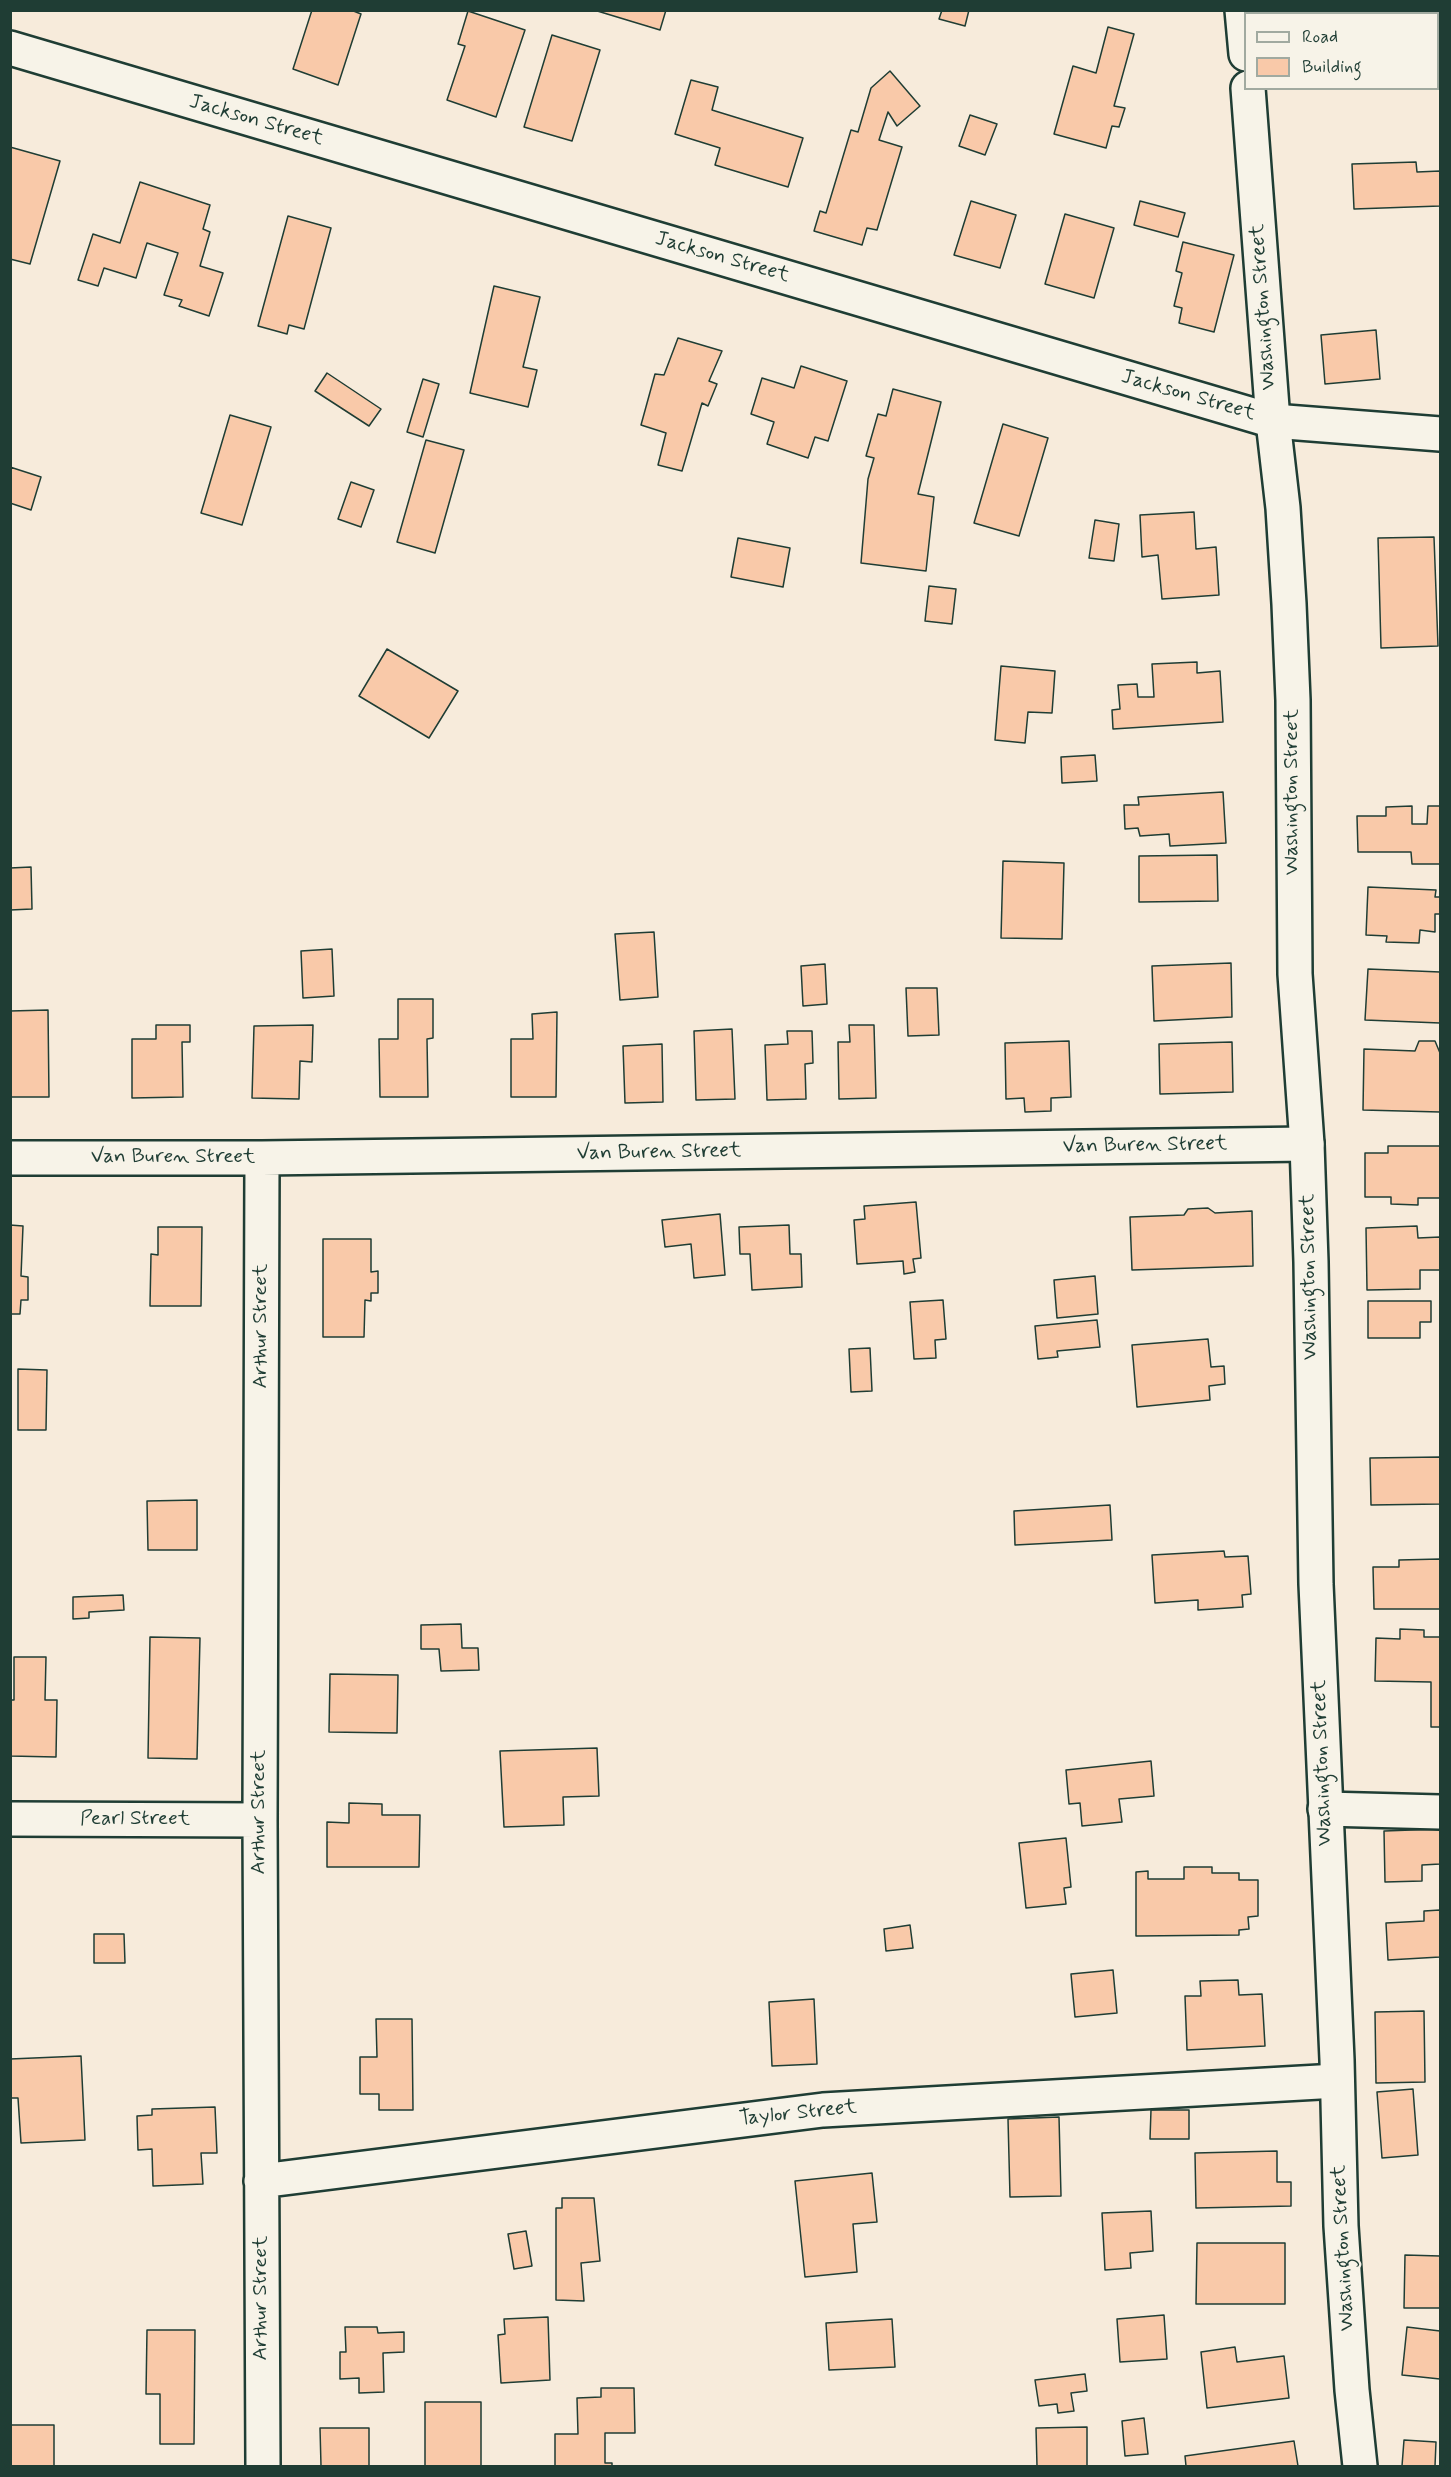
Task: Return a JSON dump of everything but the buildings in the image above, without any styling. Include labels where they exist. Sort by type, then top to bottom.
[{"type":"street","points":[[1242,10],[1244,39]]},
{"type":"street","name":"Jackson Street","points":[[10,48],[1273,421],[1440,434]]},
{"type":"street","name":"Washington Street","points":[[1248,90],[1289,604],[1293,700],[1295,974],[1307,1144],[1311,1263],[1314,1536],[1346,2308],[1360,2466]]},
{"type":"street","name":"Van Buren Street","points":[[10,1158],[262,1158],[1307,1144]]},
{"type":"street","name":"Arthur Street","points":[[262,1158],[260,1820],[263,2466]]},
{"type":"street","points":[[1325,1809],[1440,1812]]},
{"type":"street","name":"Pearl Street","points":[[10,1819],[260,1820]]},
{"type":"street","name":"Taylor Street","points":[[261,2181],[823,2110],[1337,2081]]}]
